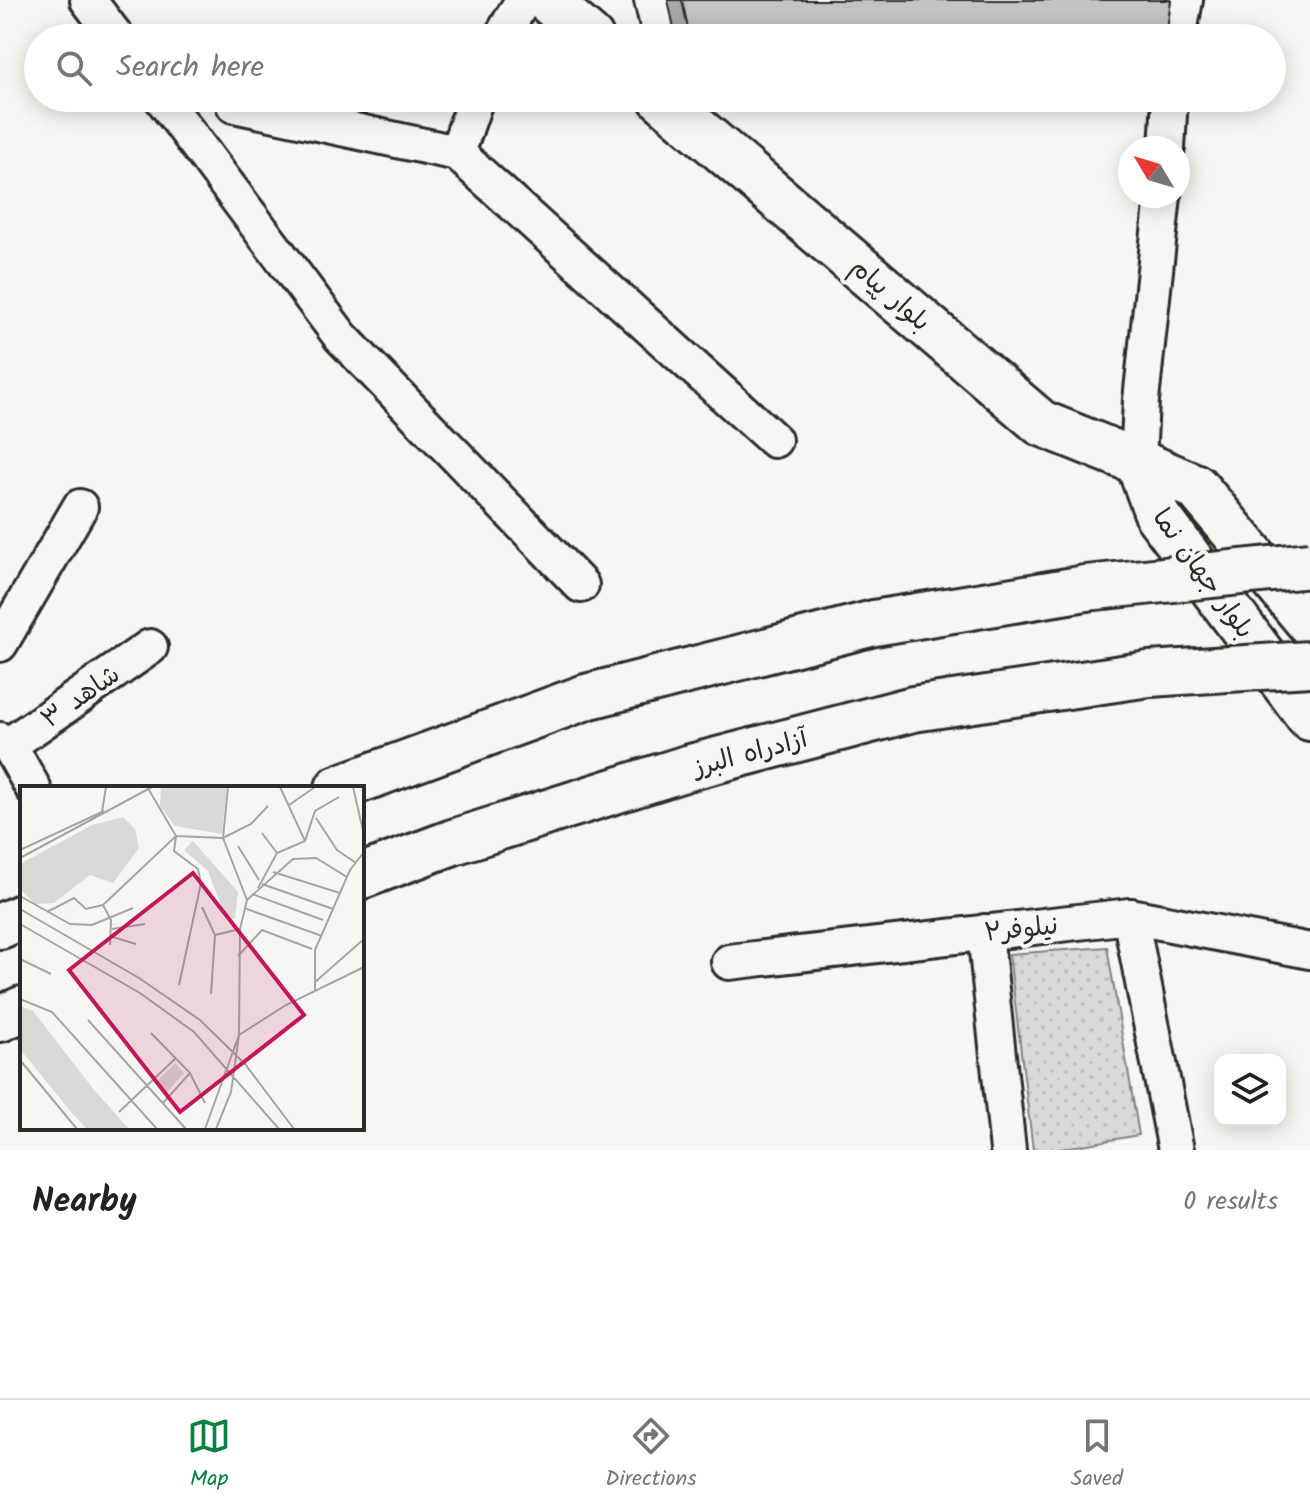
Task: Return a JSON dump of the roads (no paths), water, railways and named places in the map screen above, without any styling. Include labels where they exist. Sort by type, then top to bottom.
[{"type":"main road","points":[[547,0],[575,24]]},
{"type":"main road","name":"بلوار پیام","points":[[682,112],[1041,423],[1138,462]]},
{"type":"main road","name":"بلوار جهان نما","points":[[1138,462],[1196,487],[1310,624]]},
{"type":"main road","name":"بلوار جهان نما","points":[[1138,462],[1158,516],[1310,718]]},
{"type":"main road","points":[[343,786],[586,697],[874,623],[1086,588],[1310,565]]},
{"type":"main road","name":"آزادراه البرز","points":[[364,875],[453,842],[687,768],[897,713],[1149,674],[1310,664]]},
{"type":"main road","points":[[0,926],[20,918]]},
{"type":"main road","points":[[0,1019],[20,1010]]},
{"type":"street","points":[[88,0],[106,24]]},
{"type":"street","points":[[509,24],[523,0]]},
{"type":"street","points":[[652,0],[658,24]]},
{"type":"street","points":[[1181,24],[1185,0]]},
{"type":"street","points":[[172,112],[341,337],[581,585]]},
{"type":"street","points":[[267,112],[457,153],[774,440]]},
{"type":"street","points":[[457,153],[471,112]]},
{"type":"street","points":[[1168,136],[1169,112]]},
{"type":"street","points":[[1138,462],[1141,400],[1162,208]]},
{"type":"street","points":[[0,644],[80,507]]},
{"type":"street","name":"شاهد ۳","points":[[4,742],[150,647]]},
{"type":"street","points":[[4,742],[32,786]]},
{"type":"street","points":[[1130,916],[1176,1150]]},
{"type":"street","name":"۲نیلوفر","points":[[729,962],[871,943],[1130,916],[1310,951]]},
{"type":"street","points":[[985,932],[1008,1150]]}]
